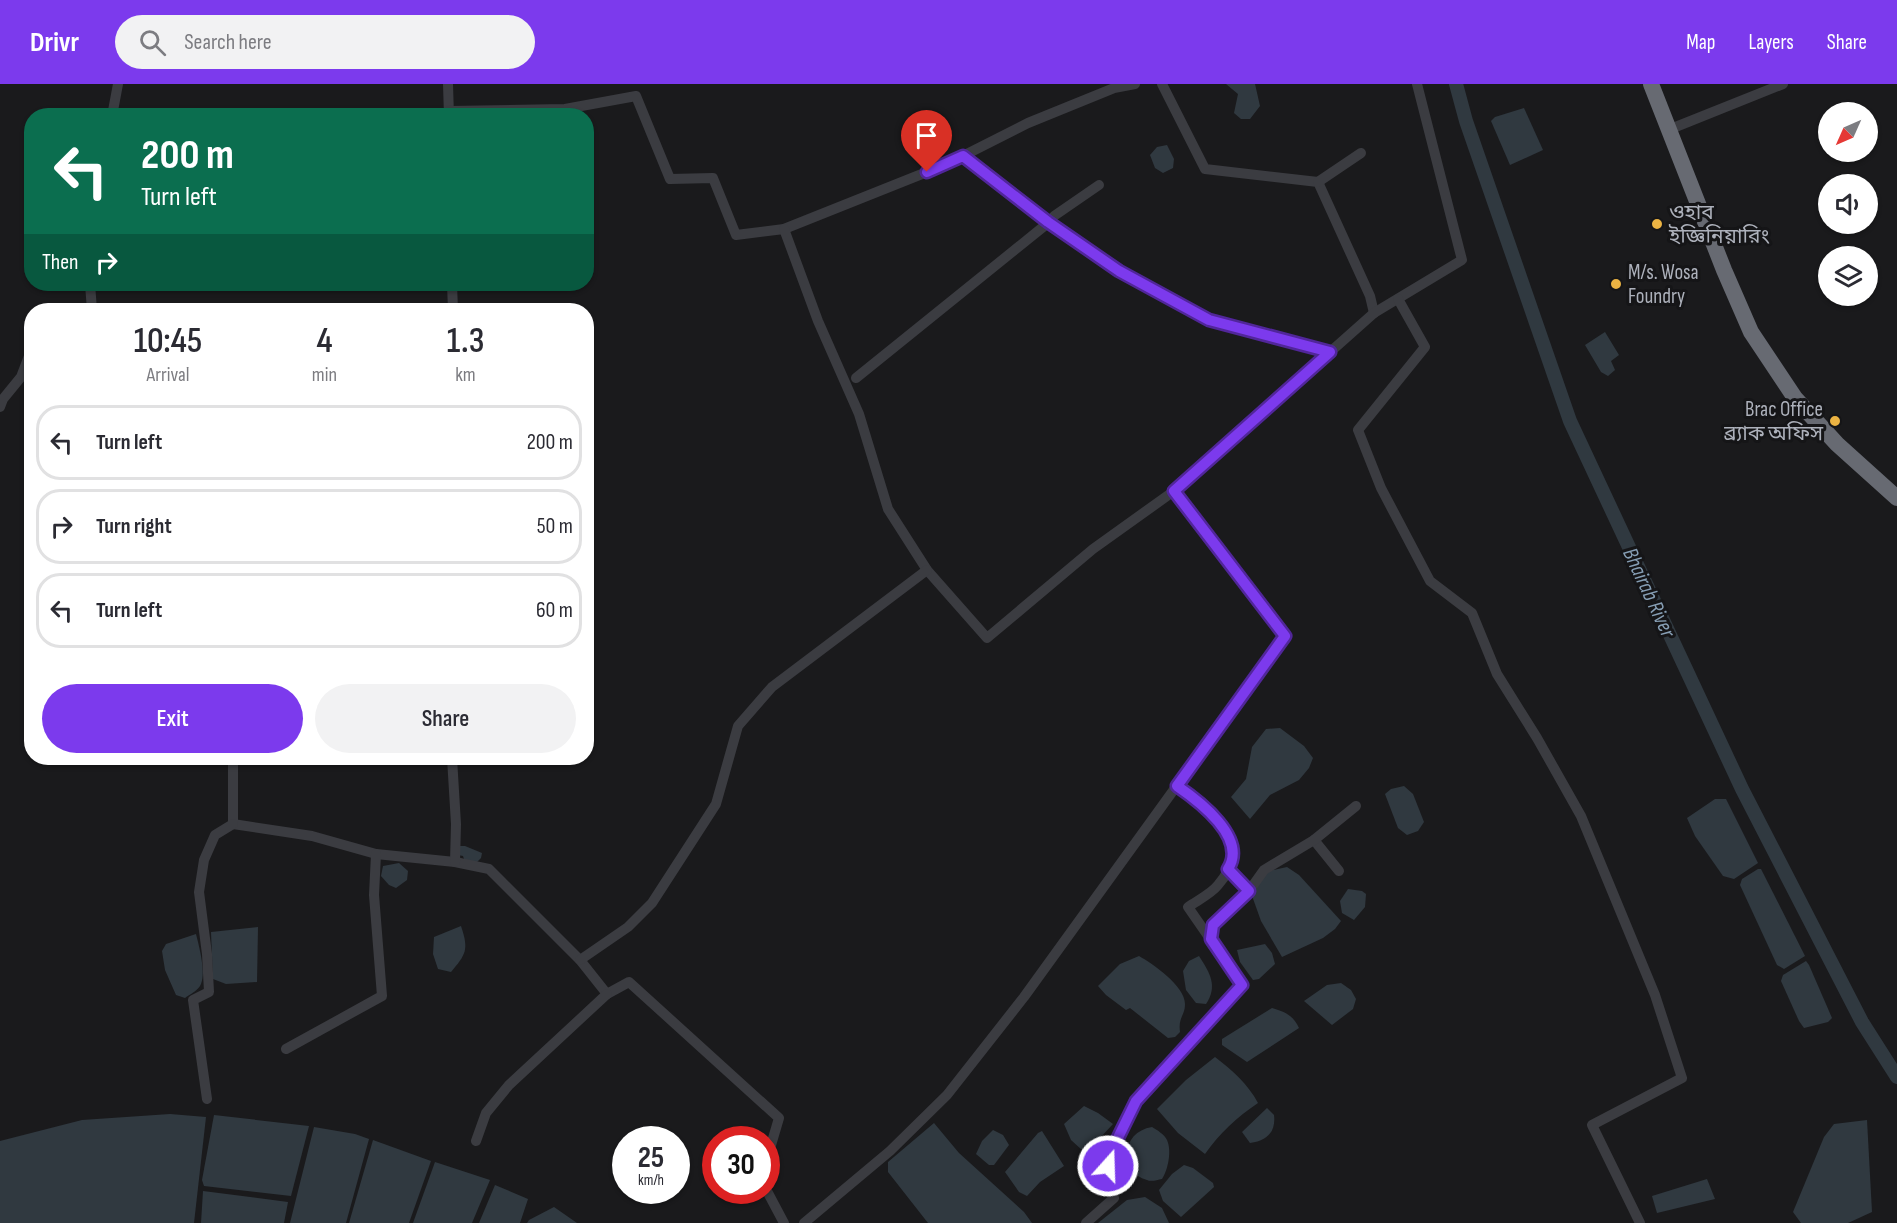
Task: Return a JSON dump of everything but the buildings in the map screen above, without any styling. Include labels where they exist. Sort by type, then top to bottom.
[{"type":"highway","points":[[1651,84],[1724,270],[1751,332],[1795,398],[1837,444],[1897,498]]},
{"type":"street","points":[[113,108],[118,84]]},
{"type":"street","points":[[448,84],[449,108]]},
{"type":"street","points":[[570,108],[636,96],[670,179],[713,178],[736,235],[784,229],[947,164],[1028,123],[1114,88],[1135,84]]},
{"type":"street","points":[[1162,84],[1205,169],[1318,182],[1360,153]]},
{"type":"street","points":[[784,229],[818,321],[859,414],[888,509],[927,570],[987,638],[1093,549],[1174,491],[1374,313],[1462,260],[1417,84]]},
{"type":"street","points":[[1668,130],[1783,84]]},
{"type":"street","points":[[963,156],[1119,271],[1209,320],[1330,352]]},
{"type":"street","points":[[1318,182],[1370,296],[1374,313]]},
{"type":"street","points":[[856,378],[1051,219],[1099,185]]},
{"type":"street","points":[[1398,299],[1425,347],[1358,430],[1381,488],[1430,581],[1472,613],[1497,674],[1537,738],[1581,816],[1655,995],[1682,1078],[1592,1125],[1640,1223]]},
{"type":"street","points":[[0,406],[24,369]]},
{"type":"street","points":[[804,1223],[890,1151],[947,1095],[1024,997],[1285,636],[1174,491]]},
{"type":"street","points":[[580,960],[628,927],[652,903],[716,804],[738,726],[772,687],[927,570]]},
{"type":"street","points":[[233,765],[233,824]]},
{"type":"street","points":[[452,765],[456,824],[455,862]]},
{"type":"street","points":[[1086,1223],[1114,1198],[1106,1178],[1110,1154],[1136,1101],[1242,985],[1188,907],[1218,885],[1232,863],[1232,845],[1219,821],[1177,786]]},
{"type":"street","points":[[1211,939],[1213,925],[1249,891],[1264,870],[1314,840],[1356,806]]},
{"type":"street","points":[[207,1100],[193,1000],[209,992],[199,892],[204,860],[215,835],[233,824],[312,836],[376,854],[455,862],[489,869],[580,960],[607,994]]},
{"type":"street","points":[[1314,840],[1340,871]]},
{"type":"street","points":[[286,1049],[382,996],[375,895],[376,854]]},
{"type":"street","points":[[1228,869],[1249,891]]},
{"type":"street","points":[[476,1141],[486,1113],[509,1085],[607,994],[629,982],[779,1118],[777,1126]]},
{"type":"street","points":[[774,1204],[784,1223]]},
{"type":"shaded area","points":[[1226,84],[1255,84],[1260,106],[1250,119],[1241,119],[1234,113],[1238,94]]},
{"type":"shaded area","points":[[1524,108],[1543,150],[1510,165],[1491,121],[1495,117]]},
{"type":"shaded area","points":[[1167,145],[1174,159],[1173,168],[1163,173],[1155,168],[1150,155],[1157,147]]},
{"type":"shaded area","points":[[1605,332],[1619,355],[1611,361],[1615,370],[1608,376],[1601,372],[1585,345]]},
{"type":"shaded area","points":[[1280,728],[1304,746],[1313,758],[1309,768],[1299,780],[1270,795],[1250,819],[1231,797],[1246,779],[1252,747],[1266,729]]},
{"type":"shaded area","points":[[1404,786],[1413,794],[1424,822],[1418,831],[1407,835],[1398,828],[1385,794],[1391,789]]},
{"type":"shaded area","points":[[1715,799],[1726,799],[1758,863],[1734,879],[1723,876],[1695,836],[1687,818]]},
{"type":"shaded area","points":[[459,846],[482,853],[481,858],[475,864],[464,859],[463,856],[458,855]]},
{"type":"shaded area","points":[[399,863],[408,871],[407,880],[396,888],[389,885],[381,876],[383,866]]},
{"type":"shaded area","points":[[1287,867],[1299,875],[1341,921],[1323,938],[1282,957],[1261,921],[1251,893],[1264,872]]},
{"type":"shaded area","points":[[1761,869],[1805,956],[1784,969],[1777,965],[1740,885],[1742,879]]},
{"type":"shaded area","points":[[1348,889],[1362,891],[1366,894],[1365,907],[1354,920],[1342,913],[1340,901]]},
{"type":"shaded area","points":[[461,926],[465,941],[463,956],[451,972],[438,969],[433,954],[434,937]]},
{"type":"shaded area","points":[[258,927],[257,982],[226,984],[213,979],[211,932]]},
{"type":"shaded area","points":[[196,934],[202,960],[202,981],[197,990],[185,998],[176,995],[165,970],[162,951],[166,944]]},
{"type":"shaded area","points":[[1265,944],[1272,953],[1275,964],[1259,979],[1253,980],[1240,962],[1237,950]]},
{"type":"shaded area","points":[[1139,956],[1167,976],[1184,997],[1185,1008],[1180,1023],[1180,1032],[1175,1037],[1168,1038],[1130,1008],[1126,1010],[1098,986],[1120,964]]},
{"type":"shaded area","points":[[1199,956],[1212,985],[1212,991],[1206,1004],[1196,1003],[1186,990],[1183,971],[1189,961]]},
{"type":"shaded area","points":[[1806,961],[1832,1018],[1828,1022],[1804,1028],[1781,981],[1783,975]]},
{"type":"shaded area","points":[[1341,983],[1351,990],[1356,999],[1353,1009],[1332,1025],[1304,1001],[1327,985]]},
{"type":"shaded area","points":[[1272,1008],[1288,1015],[1299,1028],[1247,1062],[1222,1045],[1222,1039]]},
{"type":"shaded area","points":[[1215,1057],[1239,1078],[1258,1103],[1229,1126],[1205,1154],[1178,1133],[1157,1109],[1186,1080]]},
{"type":"shaded area","points":[[1084,1106],[1113,1124],[1099,1139],[1097,1152],[1086,1157],[1071,1140],[1064,1124]]},
{"type":"shaded area","points":[[1267,1108],[1274,1115],[1272,1131],[1266,1138],[1250,1143],[1242,1132]]},
{"type":"shaded area","points":[[170,1114],[206,1117],[194,1223],[0,1223],[0,1141],[82,1120]]},
{"type":"shaded area","points":[[214,1115],[309,1126],[291,1196],[204,1186],[202,1180]]},
{"type":"shaded area","points":[[1867,1120],[1872,1212],[1848,1223],[1801,1223],[1793,1212],[1824,1137],[1834,1124]]},
{"type":"shaded area","points":[[934,1123],[959,1153],[1024,1212],[1032,1223],[928,1223],[888,1172],[888,1162]]},
{"type":"shaded area","points":[[314,1127],[355,1134],[369,1139],[346,1223],[290,1223]]},
{"type":"shaded area","points":[[1152,1127],[1166,1138],[1169,1155],[1168,1166],[1162,1179],[1150,1181],[1138,1176],[1131,1169],[1127,1152],[1134,1136],[1141,1130]]},
{"type":"shaded area","points":[[993,1130],[1003,1135],[1009,1145],[994,1165],[989,1165],[976,1154],[982,1141]]},
{"type":"shaded area","points":[[1042,1131],[1064,1166],[1040,1182],[1027,1196],[1019,1192],[1005,1172]]},
{"type":"shaded area","points":[[373,1140],[431,1161],[409,1223],[349,1223]]},
{"type":"shaded area","points":[[435,1162],[490,1180],[472,1223],[413,1223]]},
{"type":"shaded area","points":[[1184,1165],[1193,1168],[1213,1183],[1214,1187],[1181,1217],[1163,1201],[1159,1190],[1172,1174]]},
{"type":"shaded area","points":[[1707,1179],[1715,1199],[1657,1213],[1652,1196]]},
{"type":"shaded area","points":[[495,1185],[528,1199],[520,1223],[479,1223]]},
{"type":"shaded area","points":[[203,1191],[288,1202],[284,1223],[201,1223]]},
{"type":"shaded area","points":[[1145,1197],[1162,1208],[1169,1223],[1098,1223],[1127,1200]]},
{"type":"shaded area","points":[[554,1207],[577,1223],[527,1223],[529,1220]]},
{"type":"waterway","name":"Bhairab River","points":[[1456,84],[1466,121],[1570,421],[1742,789],[1862,1022],[1897,1077]]},
{"type":"place","name":"ওহাব ইজ্ঞিনিয়ারিং","points":[[1657,224]]},
{"type":"place","name":"M/s. Wosa Foundry","points":[[1616,284]]},
{"type":"place","name":"Brac Office ব্র্যাক অফিস","points":[[1835,421]]},
{"type":"route","points":[[927,172],[963,156],[1048,222],[1119,271],[1209,320],[1330,352],[1174,491],[1285,636],[1177,786],[1192,796],[1219,821],[1232,845],[1232,863],[1228,869],[1249,891],[1213,925],[1211,939],[1242,985],[1136,1101],[1110,1154],[1108,1166]]}]
